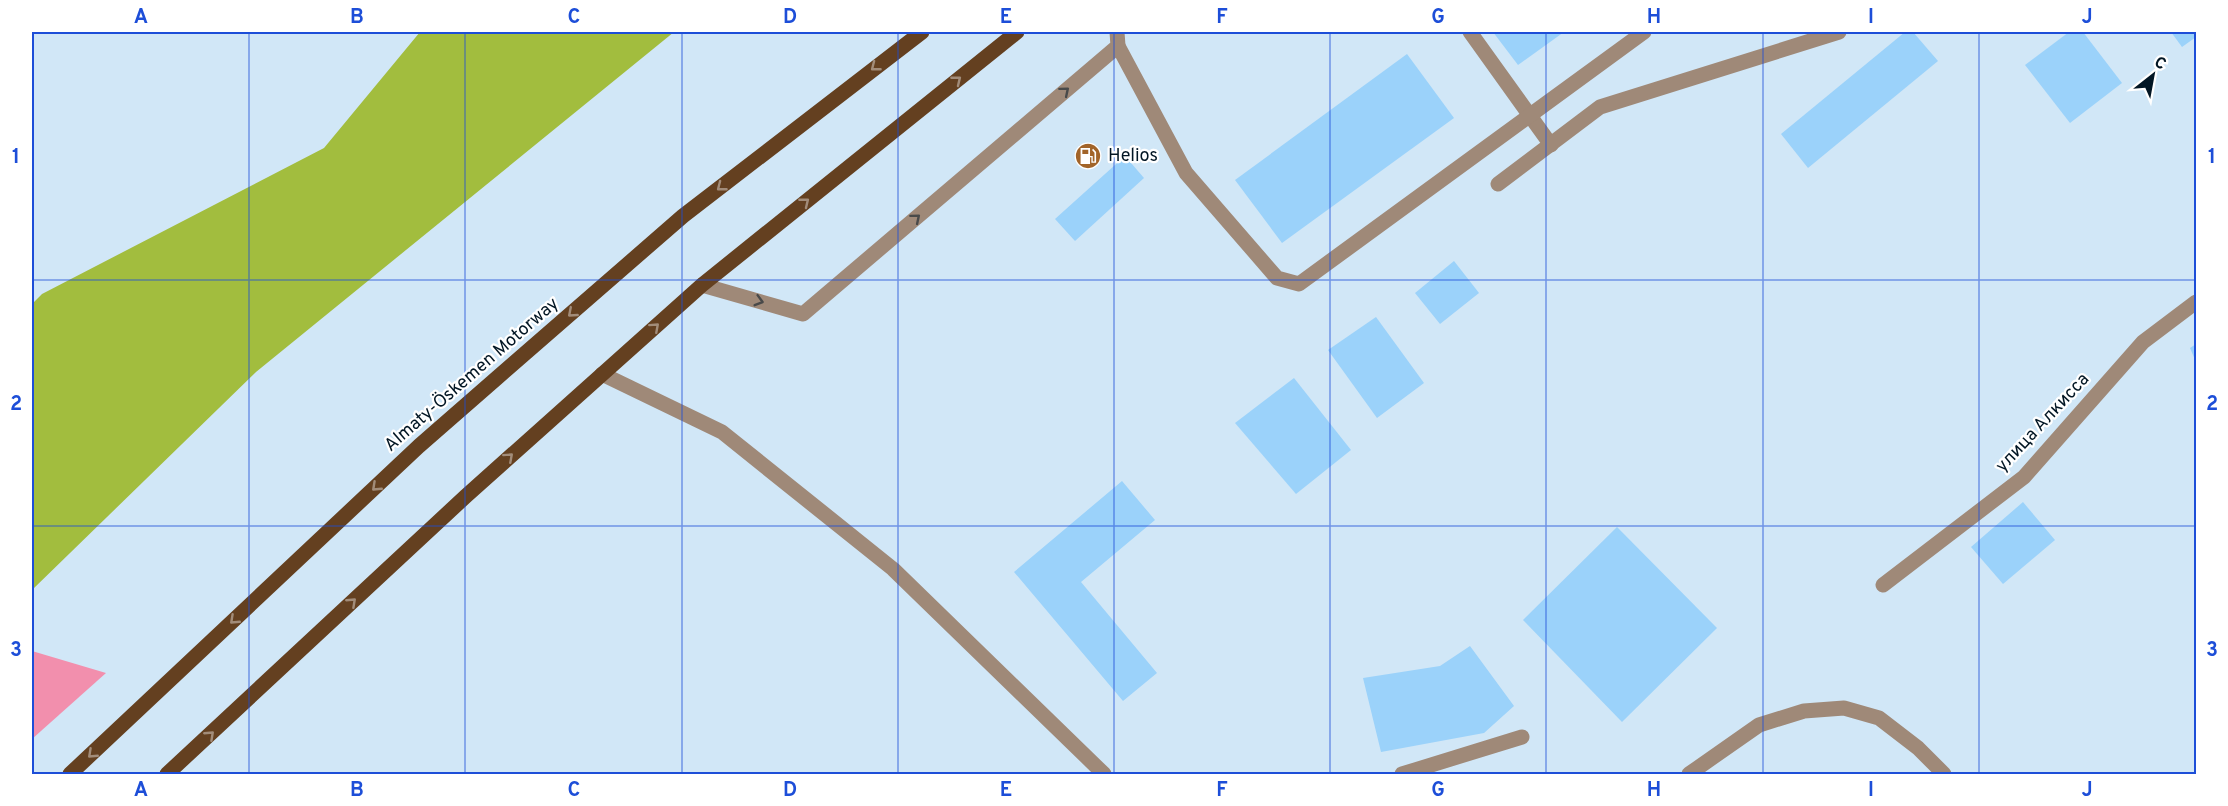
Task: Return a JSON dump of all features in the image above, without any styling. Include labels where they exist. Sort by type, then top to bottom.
[{"type":"main road","name":"Almaty-Öskemen Motorway","points":[[70,774],[419,447],[683,216],[922,32]]},
{"type":"main road","points":[[167,774],[466,496],[702,285],[1017,32]]},
{"type":"street","points":[[1470,32],[1551,145]]},
{"type":"street","points":[[702,285],[803,314],[1117,39],[1186,173],[1277,278],[1299,284],[1644,32]]},
{"type":"street","points":[[1498,184],[1600,108],[1839,32]]},
{"type":"street","name":"улица Алкисса","points":[[1883,585],[2024,477],[2143,342],[2196,302]]},
{"type":"street","points":[[602,374],[722,432],[893,569],[1104,774]]},
{"type":"street","points":[[1689,774],[1759,725],[1804,711],[1844,708],[1879,718],[1918,748],[1944,774]]},
{"type":"street","points":[[1402,774],[1522,737]]},
{"type":"shaded area","points":[[420,32],[674,32],[256,372],[32,590],[32,304],[42,294],[324,148]]},
{"type":"shaded area","points":[[32,651],[106,673],[32,739]]},
{"type":"building","points":[[1493,32],[1564,32],[1518,65]]},
{"type":"building","points":[[1905,32],[1913,32],[1938,61],[1808,168],[1781,134]]},
{"type":"building","points":[[2069,32],[2083,32],[2122,83],[2070,123],[2025,65]]},
{"type":"building","points":[[2171,32],[2196,32],[2196,37],[2182,47]]},
{"type":"building","points":[[1407,54],[1454,118],[1282,243],[1235,180]]},
{"type":"building","points":[[1125,156],[1144,178],[1075,241],[1055,219]]},
{"type":"building","points":[[1454,261],[1479,293],[1440,324],[1415,293]]},
{"type":"building","points":[[1376,317],[1424,383],[1377,418],[1328,350]]},
{"type":"building","points":[[2196,344],[2196,362],[2190,348]]},
{"type":"building","points":[[1294,378],[1351,450],[1296,494],[1235,423]]},
{"type":"building","points":[[1122,481],[1155,520],[1081,582],[1157,673],[1123,701],[1014,572]]},
{"type":"building","points":[[2023,502],[2055,540],[2003,584],[1971,547]]},
{"type":"building","points":[[1617,527],[1717,628],[1622,722],[1523,620]]},
{"type":"building","points":[[1470,646],[1514,706],[1484,733],[1381,752],[1363,678],[1440,666]]},
{"type":"place","name":"Helios","points":[[1088,156]]}]
